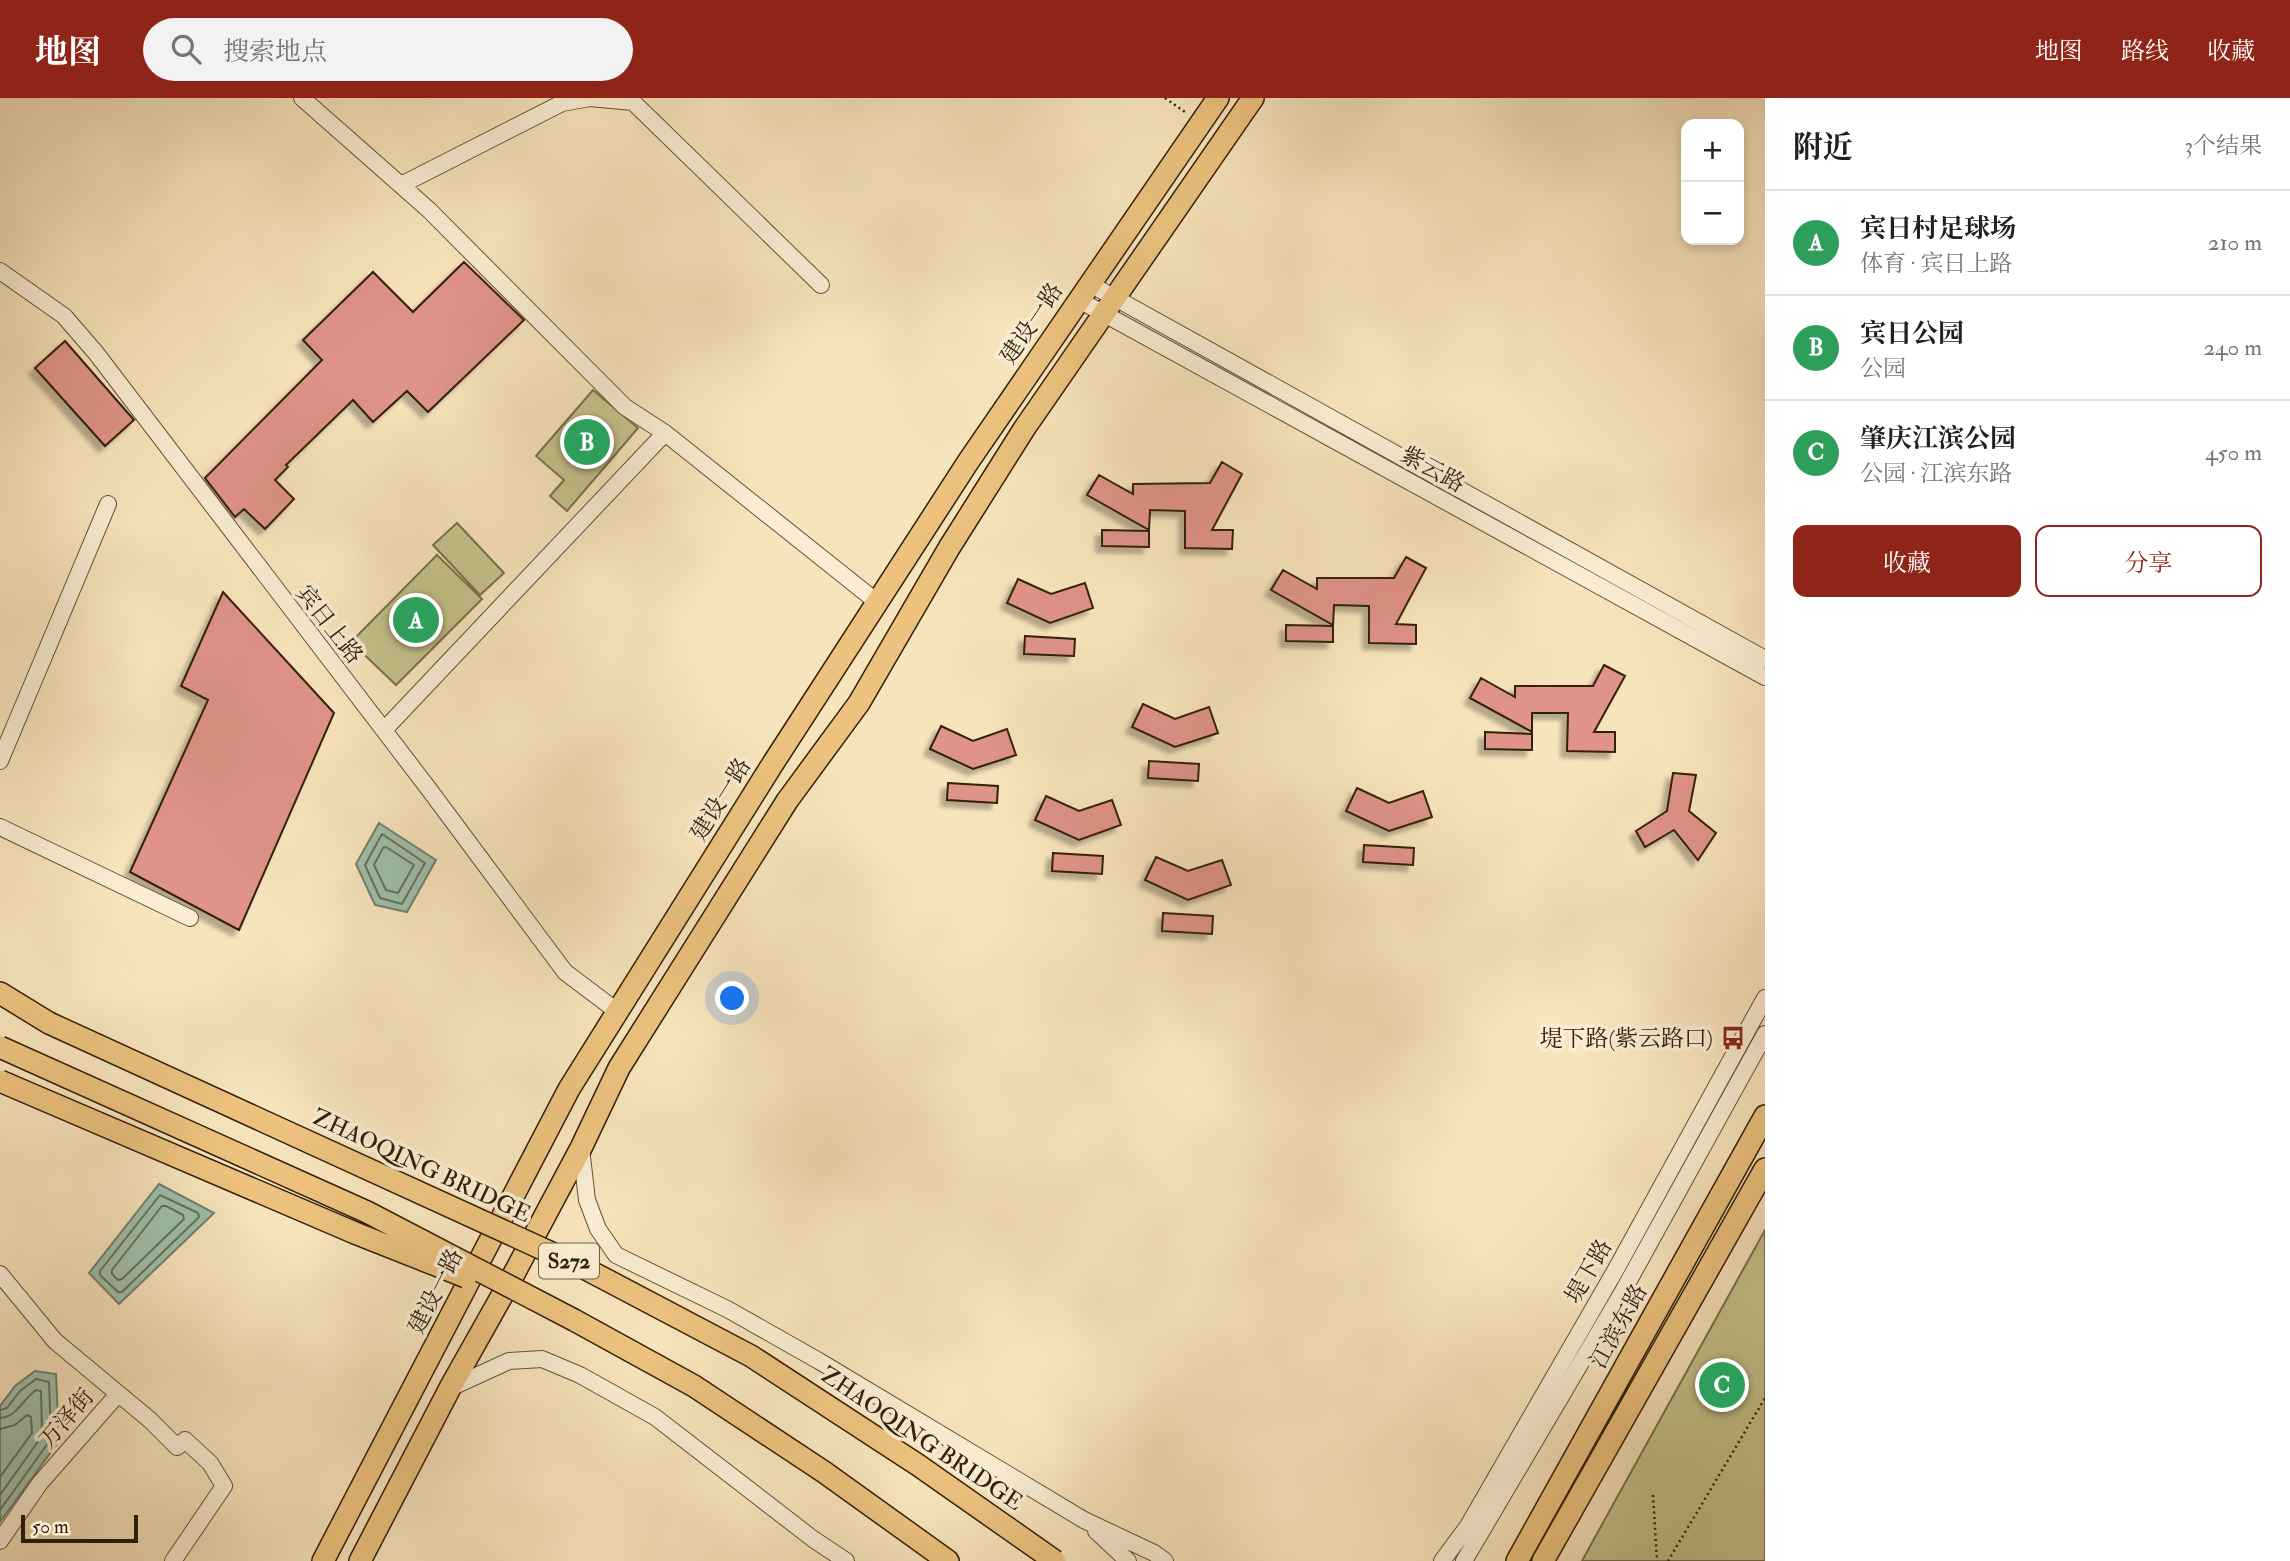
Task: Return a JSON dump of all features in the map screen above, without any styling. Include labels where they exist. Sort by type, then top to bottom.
[{"type":"main road","name":"建设一路","points":[[323,1561],[569,1089],[968,462],[1218,98]]},
{"type":"main road","points":[[360,1561],[450,1388],[581,1148],[619,1068],[787,801],[859,703],[949,548],[1024,429],[1253,98]]},
{"type":"main road","points":[[0,992],[48,1023]]},
{"type":"main road","name":"ZHAOQING BRIDGE","points":[[0,1001],[583,1267],[739,1349],[918,1465],[1055,1561]]},
{"type":"main road","name":"S272","points":[[0,1047],[367,1212],[574,1320],[694,1386],[824,1472],[948,1561]]},
{"type":"main road","points":[[0,1082],[355,1233],[574,1320]]},
{"type":"main road","name":"江滨东路","points":[[1517,1561],[1765,1116]]},
{"type":"main road","points":[[1543,1561],[1765,1169]]},
{"type":"street","points":[[302,98],[429,210],[625,407],[665,433],[877,602]]},
{"type":"street","points":[[401,185],[562,103],[590,98],[633,100],[821,285]]},
{"type":"street","points":[[1172,164],[1195,182]]},
{"type":"street","name":"宾日上路","points":[[0,271],[64,316],[96,353],[565,971],[618,1012]]},
{"type":"street","name":"紫云路","points":[[1084,292],[1765,677]]},
{"type":"street","name":"紫云路","points":[[1109,306],[1765,659]]},
{"type":"street","points":[[384,730],[665,433]]},
{"type":"street","points":[[0,761],[108,504]]},
{"type":"street","points":[[0,827],[190,918]]},
{"type":"street","name":"堤下路","points":[[1442,1561],[1468,1526],[1609,1283],[1765,999]]},
{"type":"street","name":"堤下路","points":[[1464,1561],[1622,1293],[1765,1034]]},
{"type":"street","points":[[581,1148],[587,1200],[598,1229],[616,1255],[727,1309],[1084,1520],[1154,1553],[1165,1561]]},
{"type":"street","points":[[0,1274],[55,1341],[150,1420],[177,1447],[185,1440],[210,1464],[224,1486],[173,1561]]},
{"type":"street","points":[[450,1388],[509,1361],[542,1359],[580,1375],[655,1417],[813,1539],[846,1561]]},
{"type":"street","name":"万泽街","points":[[0,1541],[40,1483],[118,1394]]},
{"type":"street","points":[[1084,1520],[1128,1561]]},
{"type":"path","points":[[1164,98],[1201,122]]},
{"type":"path","points":[[1668,1561],[1765,1398]]},
{"type":"path","points":[[1653,1495],[1657,1561]]},
{"type":"shaded area","points":[[593,390],[638,428],[567,511],[550,496],[564,480],[536,456]]},
{"type":"shaded area","points":[[457,523],[504,573],[480,595],[433,545]]},
{"type":"shaded area","points":[[437,555],[482,599],[396,685],[351,642]]},
{"type":"shaded area","points":[[1765,1230],[1765,1561],[1582,1561],[1594,1539]]},
{"type":"water","points":[[379,823],[436,860],[407,912],[375,905],[356,864]]},
{"type":"water","points":[[159,1184],[214,1213],[119,1304],[89,1273]]},
{"type":"water","points":[[35,1371],[56,1374],[59,1441],[0,1522],[0,1406],[15,1386]]},
{"type":"building","points":[[464,262],[524,320],[428,412],[407,391],[373,422],[353,400],[286,465],[288,467],[275,480],[294,499],[265,529],[244,509],[235,517],[205,478],[322,360],[303,340],[373,272],[413,312]]},
{"type":"building","points":[[65,341],[134,420],[105,446],[35,368]]},
{"type":"building","points":[[1222,462],[1242,474],[1212,530],[1233,530],[1232,549],[1185,548],[1185,511],[1150,510],[1149,530],[1087,495],[1099,475],[1133,494],[1133,484],[1210,483]]},
{"type":"building","points":[[1102,530],[1149,531],[1149,547],[1102,546]]},
{"type":"building","points":[[1406,557],[1426,568],[1396,624],[1416,625],[1416,644],[1369,643],[1369,606],[1334,605],[1333,625],[1271,590],[1283,570],[1317,589],[1317,578],[1394,578]]},
{"type":"building","points":[[1018,579],[1051,594],[1085,583],[1093,608],[1050,623],[1007,603]]},
{"type":"building","points":[[223,592],[334,713],[239,930],[130,872],[208,700],[181,686]]},
{"type":"building","points":[[1286,625],[1333,626],[1333,642],[1286,641]]},
{"type":"building","points":[[1025,636],[1075,639],[1074,656],[1024,654]]},
{"type":"building","points":[[1604,665],[1625,676],[1594,732],[1615,732],[1615,752],[1567,751],[1568,713],[1532,713],[1532,732],[1470,698],[1481,678],[1515,697],[1515,686],[1593,686]]},
{"type":"building","points":[[1143,704],[1175,719],[1209,707],[1218,733],[1175,747],[1132,727]]},
{"type":"building","points":[[941,726],[973,741],[1007,729],[1016,755],[973,769],[930,749]]},
{"type":"building","points":[[1485,732],[1532,734],[1532,750],[1485,749]]},
{"type":"building","points":[[1149,761],[1199,764],[1198,781],[1148,778]]},
{"type":"building","points":[[1673,773],[1696,775],[1689,811],[1716,833],[1698,860],[1674,830],[1645,847],[1636,831],[1667,811]]},
{"type":"building","points":[[948,783],[998,786],[997,803],[947,800]]},
{"type":"building","points":[[1357,788],[1389,803],[1423,791],[1432,817],[1389,831],[1346,811]]},
{"type":"building","points":[[1046,796],[1079,811],[1112,800],[1121,825],[1079,840],[1035,820]]},
{"type":"building","points":[[1364,845],[1414,848],[1413,865],[1363,862]]},
{"type":"building","points":[[1053,853],[1103,856],[1102,874],[1052,871]]},
{"type":"building","points":[[1156,857],[1188,871],[1222,860],[1231,885],[1188,900],[1145,880]]},
{"type":"building","points":[[1163,913],[1213,916],[1212,934],[1162,931]]},
{"type":"place","name":"宾日公园","points":[[587,442]]},
{"type":"place","name":"宾日村足球场","points":[[416,620]]},
{"type":"place","name":"堤下路(紫云路口)","points":[[1733,1038]]},
{"type":"place","name":"肇庆江滨公园","points":[[1722,1385]]}]
